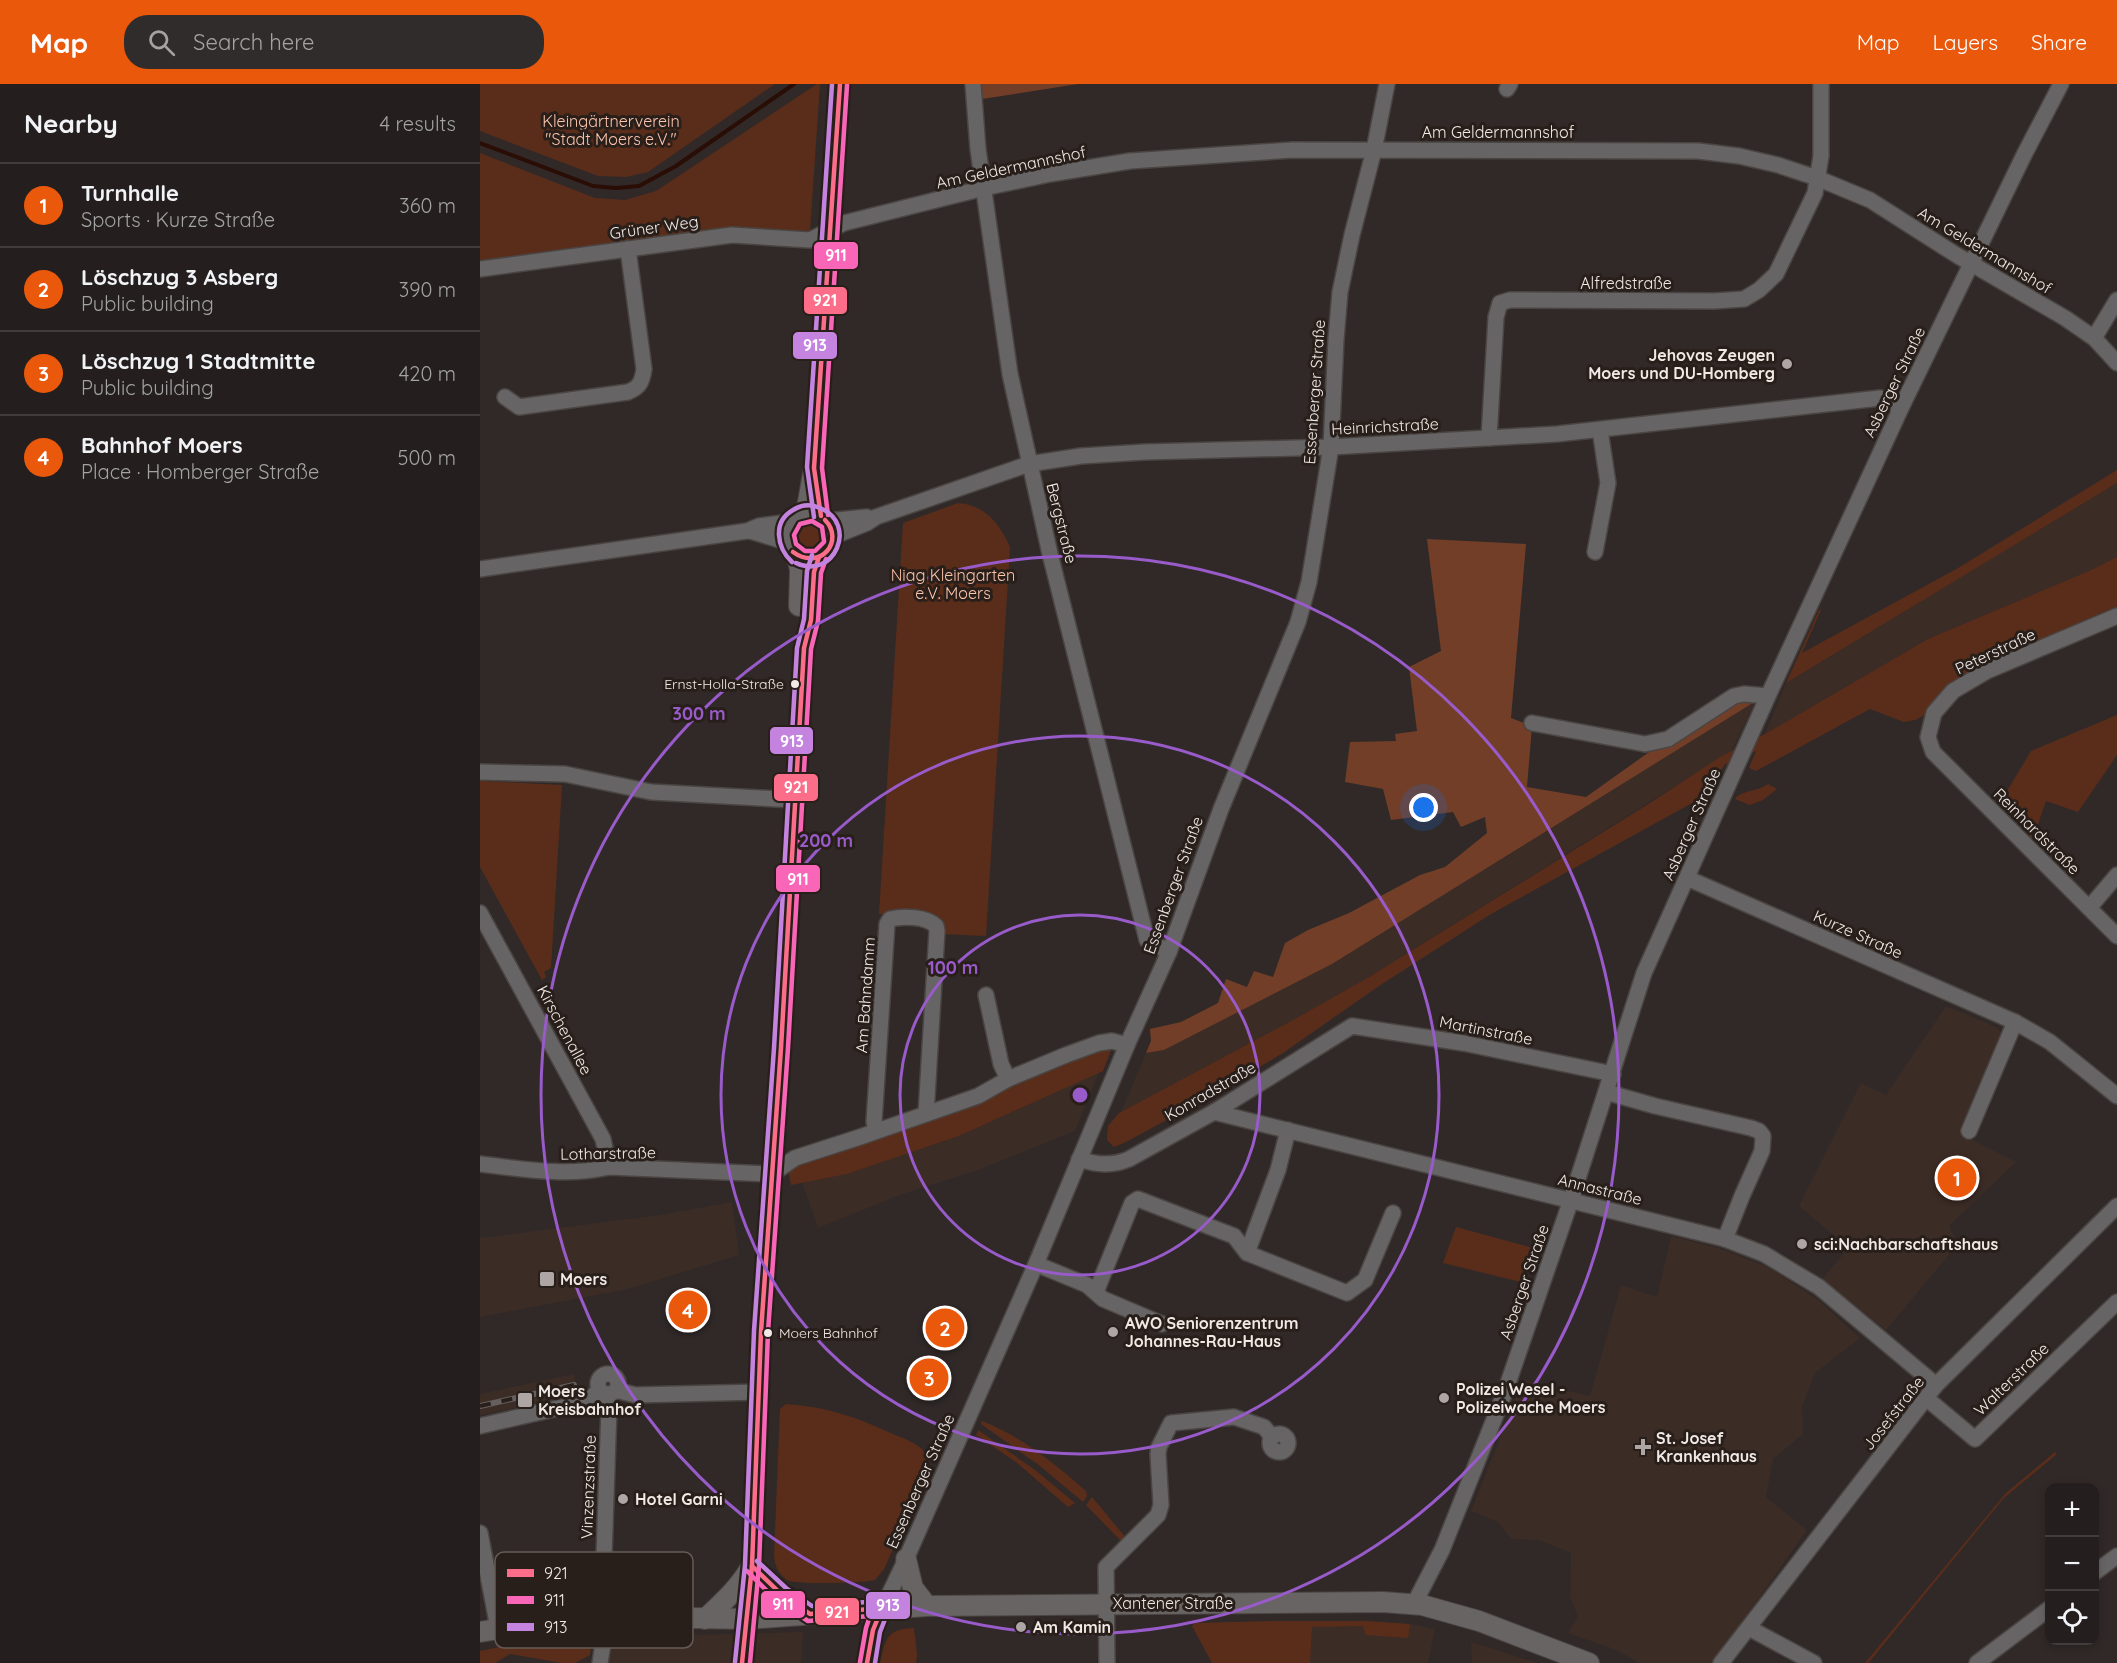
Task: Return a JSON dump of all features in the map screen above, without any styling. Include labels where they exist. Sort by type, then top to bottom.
[{"type":"main road","points":[[792,549],[811,559],[819,557],[828,549],[815,522],[814,468],[840,84]]},
{"type":"main road","points":[[804,648],[799,620],[800,570],[786,531],[815,522]]},
{"type":"main road","points":[[747,1619],[752,1566],[761,1332],[804,648],[811,620],[814,572],[819,557]]},
{"type":"main road","points":[[906,1559],[913,1588],[927,1606]]},
{"type":"main road","points":[[752,1566],[781,1594],[810,1614]]},
{"type":"main road","points":[[705,1619],[729,1597],[752,1566]]},
{"type":"main road","name":"Xantener Straße","points":[[693,1619],[747,1619],[927,1606],[1383,1602],[1414,1604],[1479,1621],[1563,1658],[1589,1663]]},
{"type":"street","name":"Bergstraße","points":[[973,84],[978,149],[1003,336],[1029,464],[1147,940],[1168,952]]},
{"type":"street","name":"Essenberger Straße","points":[[867,1663],[873,1630],[882,1608],[906,1559],[1036,1264],[1168,952],[1221,809],[1285,657],[1305,600],[1331,447],[1335,339],[1340,292],[1374,150],[1387,84]]},
{"type":"street","points":[[1817,178],[1821,156],[1821,84]]},
{"type":"street","name":"Asberger Straße","points":[[1414,1604],[1442,1550],[1505,1392],[1613,1074],[1644,973],[1768,696],[1901,408],[1970,264],[2061,84]]},
{"type":"street","name":"Am Geldermannshof","points":[[830,230],[846,222],[984,188],[1130,161],[1281,151],[1698,151],[1739,156],[1778,165],[1870,200],[1970,264],[2065,318],[2094,338],[2117,363]]},
{"type":"street","name":"Alfredstraße","points":[[1489,438],[1496,317],[1500,303],[1510,300],[1714,301],[1744,299],[1759,290],[1776,274],[1815,194],[1817,178]]},
{"type":"street","name":"Grüner Weg","points":[[480,269],[732,235],[810,240],[830,230]]},
{"type":"street","points":[[505,397],[519,406],[628,392],[638,388],[644,369],[628,249]]},
{"type":"street","points":[[2094,338],[2117,300]]},
{"type":"street","name":"Heinrichstraße","points":[[815,522],[867,523],[876,517],[1029,464],[1081,456],[1331,447],[1557,435],[1880,398],[1901,408]]},
{"type":"street","points":[[1595,552],[1608,483],[1600,429]]},
{"type":"street","points":[[480,569],[747,531],[759,526],[815,522]]},
{"type":"street","points":[[747,531],[792,549]]},
{"type":"street","name":"Peterstraße","points":[[1933,752],[1928,737],[1934,713],[1953,691],[1987,672],[2117,616]]},
{"type":"street","points":[[1532,723],[1645,744],[1668,739],[1734,696],[1744,694],[1768,696]]},
{"type":"street","name":"Reinhardstraße","points":[[1933,752],[2117,936]]},
{"type":"street","points":[[480,771],[565,774],[651,792],[796,800]]},
{"type":"street","points":[[2089,908],[2117,875]]},
{"type":"street","name":"Kurze Straße","points":[[1687,878],[2015,1022],[2050,1041],[2117,1096]]},
{"type":"street","name":"Kirschenallee","points":[[480,913],[603,1139],[609,1167]]},
{"type":"street","name":"Am Bahndamm","points":[[877,1130],[874,1122],[887,924],[890,919],[927,919],[936,926],[937,931],[926,1114]]},
{"type":"street","points":[[986,995],[1001,1064],[1008,1079]]},
{"type":"street","points":[[1969,1131],[2015,1022]]},
{"type":"street","name":"Martinstraße","points":[[1352,1026],[1463,1043],[1613,1074]]},
{"type":"street","name":"Konradstraße","points":[[1079,1159],[1089,1162],[1119,1163],[1214,1112],[1352,1026]]},
{"type":"street","points":[[772,1174],[795,1158],[978,1096],[1008,1079],[1099,1043],[1112,1041],[1127,1045]]},
{"type":"street","points":[[1606,1092],[1644,1104],[1759,1131],[1763,1136],[1762,1151],[1725,1239]]},
{"type":"street","name":"Annastraße","points":[[1214,1112],[1725,1239],[1764,1254],[1819,1287],[1936,1385]]},
{"type":"street","points":[[1247,1253],[1278,1170],[1288,1130]]},
{"type":"street","name":"Lotharstraße","points":[[480,1164],[573,1173],[609,1167],[772,1174]]},
{"type":"street","points":[[1096,1292],[1132,1203],[1138,1199],[1234,1236],[1247,1253],[1347,1293],[1365,1280],[1393,1213]]},
{"type":"street","name":"Josefstraße","points":[[1721,1663],[1936,1385],[2117,1206]]},
{"type":"street","points":[[1036,1264],[1087,1286],[1103,1299],[1162,1324]]},
{"type":"street","name":"Walterstraße","points":[[1926,1398],[1975,1438],[2117,1302]]},
{"type":"street","points":[[480,1426],[580,1403],[607,1391],[635,1395],[759,1392]]},
{"type":"street","name":"Vinzenzstraße","points":[[606,1552],[609,1407],[607,1391]]},
{"type":"street","points":[[1107,1663],[1106,1567],[1161,1510],[1158,1454],[1159,1447],[1172,1423],[1234,1418],[1264,1427],[1272,1437]]},
{"type":"street","points":[[480,1533],[489,1630]]},
{"type":"street","points":[[2099,1570],[2117,1556]]},
{"type":"street","points":[[1977,1663],[2045,1611]]},
{"type":"street","points":[[742,1663],[747,1619]]},
{"type":"street","points":[[1749,1628],[1814,1663]]},
{"type":"street","name":"Vinzenzstraße","points":[[600,1663],[602,1648]]},
{"type":"shaded area","points":[[982,84],[1078,84],[982,99]]},
{"type":"shaded area","points":[[2117,483],[2117,557],[1928,639],[1765,734],[1786,683]]},
{"type":"shaded area","points":[[1427,539],[1526,544],[1511,718],[1532,726],[1527,787],[1586,797],[1659,745],[1737,698],[1756,701],[1332,964],[1164,1050],[1146,1053],[1151,1041],[1150,1029],[1181,1022],[1218,1003],[1226,979],[1247,987],[1254,971],[1273,977],[1285,943],[1308,930],[1349,913],[1420,875],[1445,867],[1487,833],[1485,817],[1461,827],[1453,812],[1391,820],[1383,789],[1345,782],[1350,742],[1396,741],[1395,734],[1417,731],[1409,667],[1441,651]]},
{"type":"shaded area","points":[[1756,701],[1731,751],[1369,977],[1121,1112],[1146,1053],[1164,1050],[1332,964]]},
{"type":"shaded area","points":[[1946,1006],[1996,1027],[2001,1032],[2001,1039],[1961,1134],[2016,1162],[1949,1226],[1958,1244],[1886,1330],[1822,1279],[1849,1248],[1799,1206],[1861,1083],[1886,1095]]},
{"type":"shaded area","points":[[1099,1072],[1075,1131],[978,1170],[900,1195],[818,1228],[802,1182],[847,1174],[959,1136]]},
{"type":"shaded area","points":[[732,1202],[739,1255],[628,1289],[480,1317],[480,1238],[660,1215]]},
{"type":"shaded area","name":"St. Josef Krankenhaus","points":[[1671,1236],[1718,1248],[1768,1267],[1818,1300],[1860,1338],[1815,1373],[1802,1407],[1803,1434],[1773,1459],[1766,1497],[1807,1530],[1713,1663],[1639,1663],[1619,1651],[1568,1633],[1578,1616],[1570,1598],[1571,1553],[1539,1540],[1511,1539],[1498,1522],[1471,1511],[1523,1380],[1590,1396],[1621,1285],[1657,1297]]},
{"type":"shaded area","points":[[574,1374],[578,1395],[480,1415],[480,1394]]},
{"type":"shaded area","points":[[1365,1621],[1410,1624],[1435,1629],[1428,1663],[1227,1663],[1276,1623]]},
{"type":"shaded area","points":[[803,1632],[801,1663],[606,1663],[608,1648],[693,1648],[693,1635]]},
{"type":"shaded area","points":[[1471,1642],[1538,1663],[1472,1663]]},
{"type":"green space","name":"Kleingärtnerverein \"Stadt Moers e.V.\"","points":[[480,84],[775,84],[648,172],[626,177],[598,176],[480,131]]},
{"type":"green space","points":[[820,84],[810,231],[735,228],[480,264],[480,153],[595,198],[625,200],[656,191]]},
{"type":"green space","points":[[2117,470],[2117,483],[1786,683],[1819,610],[1821,610],[1802,653],[1958,568]]},
{"type":"green space","name":"Niag Kleingarten e.V. Moers","points":[[958,503],[976,507],[990,517],[1010,547],[986,936],[942,934],[942,919],[929,916],[879,914],[903,523]]},
{"type":"green space","points":[[810,522],[821,526],[825,537],[821,548],[810,552],[799,548],[795,537],[799,526]]},
{"type":"green space","points":[[2117,557],[2117,611],[1987,666],[1927,714],[1915,720],[1904,722],[1870,709],[1756,771],[1749,768],[1756,751],[1724,765],[1712,792],[1491,914],[1379,986],[1283,1053],[1126,1142],[1114,1147],[1107,1140],[1108,1126],[1119,1113],[1369,977],[1650,803],[1720,757],[1765,734],[1928,639]]},
{"type":"green space","points":[[2117,715],[2117,755],[2078,812],[2046,801],[2033,839],[2023,836],[2025,824],[2001,801],[2031,751]]},
{"type":"green space","points":[[480,781],[562,785],[551,968],[544,972],[546,977],[542,980],[480,867]]},
{"type":"green space","points":[[1768,784],[1777,789],[1763,800],[1750,805],[1735,799],[1741,794]]},
{"type":"green space","points":[[1113,1045],[1103,1071],[959,1136],[847,1174],[791,1185],[787,1164],[970,1104]]},
{"type":"green space","points":[[1456,1227],[1533,1248],[1521,1282],[1443,1263]]},
{"type":"green space","points":[[786,1404],[828,1410],[854,1418],[912,1442],[927,1456],[929,1465],[925,1479],[884,1569],[875,1580],[803,1583],[787,1580],[781,1575],[774,1556],[780,1409]]},
{"type":"green space","points":[[982,1421],[1010,1434],[1062,1471],[1086,1491],[1087,1496],[1083,1502],[1040,1466],[981,1424]]},
{"type":"green space","points":[[978,1430],[1035,1470],[1075,1503],[1068,1507],[1016,1462],[976,1435]]},
{"type":"green space","points":[[2055,1452],[2057,1454],[2004,1498],[1875,1655],[1868,1663],[1865,1663],[2006,1493]]},
{"type":"green space","points":[[1092,1497],[1126,1538],[1122,1542],[1086,1505]]},
{"type":"green space","points":[[1365,1621],[1410,1624],[1408,1638],[1366,1635],[1363,1626],[1312,1627],[1310,1663],[1212,1663],[1192,1626],[1195,1623]]},
{"type":"green space","points":[[914,1628],[916,1663],[880,1663],[889,1637],[898,1631]]},
{"type":"green space","points":[[495,1648],[591,1648],[590,1655],[575,1663],[510,1654],[495,1663],[480,1663],[480,1651]]},
{"type":"waterway","points":[[480,143],[593,186],[616,188],[639,186],[676,166],[794,84]]},
{"type":"railway","points":[[480,1406],[574,1385]]},
{"type":"transit line","name":"913","points":[[814,517],[807,467],[832,84]]},
{"type":"transit line","name":"921","points":[[821,516],[814,468],[840,84]]},
{"type":"transit line","name":"911","points":[[828,515],[822,468],[847,85]]},
{"type":"transit line","name":"913","points":[[792,562],[780,543],[782,521],[786,515],[799,507],[820,508],[832,516],[838,526],[840,537],[837,548],[831,558],[821,564],[810,566],[796,563]]},
{"type":"transit line","name":"921","points":[[793,552],[803,557],[813,558],[827,551],[832,536],[831,528],[825,520]]},
{"type":"transit line","name":"911","points":[[824,541],[822,527],[812,521],[800,524],[794,535],[796,544],[805,551],[815,551],[824,542]]},
{"type":"transit line","name":"913","points":[[735,1662],[745,1565],[754,1331],[774,1048],[797,648],[804,619],[807,571],[812,555]]},
{"type":"transit line","name":"921","points":[[742,1663],[752,1566],[761,1332],[781,1048],[804,648],[811,620],[814,572],[819,557]]},
{"type":"transit line","name":"911","points":[[750,1663],[759,1566],[768,1332],[788,1048],[811,649],[818,621],[821,573],[826,559]]},
{"type":"transit line","name":"913","points":[[757,1561],[786,1588],[812,1606],[887,1602],[889,1609],[880,1632],[875,1663]]},
{"type":"transit line","name":"921","points":[[752,1566],[781,1594],[810,1614],[882,1608],[873,1630],[867,1663]]},
{"type":"transit line","name":"911","points":[[747,1571],[776,1600],[808,1621],[870,1616],[860,1662]]},
{"type":"place","name":"Jehovas Zeugen Moers und DU-Homberg","points":[[1787,364]]},
{"type":"place","name":"Ernst-Holla-Straße","points":[[795,684]]},
{"type":"place","name":"Turnhalle","points":[[1957,1178]]},
{"type":"place","name":"sci:Nachbarschaftshaus","points":[[1802,1244]]},
{"type":"place","name":"Moers","points":[[547,1279]]},
{"type":"place","name":"Bahnhof Moers","points":[[688,1310]]},
{"type":"place","name":"Löschzug 3 Asberg","points":[[945,1328]]},
{"type":"place","name":"AWO Seniorenzentrum Johannes-Rau-Haus","points":[[1113,1332]]},
{"type":"place","name":"Moers Bahnhof","points":[[768,1333]]},
{"type":"place","name":"Löschzug 1 Stadtmitte","points":[[929,1378]]},
{"type":"place","name":"Polizei Wesel - Polizeiwache Moers","points":[[1444,1398]]},
{"type":"place","name":"Moers Kreisbahnhof","points":[[525,1400]]},
{"type":"place","name":"St. Josef Krankenhaus","points":[[1643,1447]]},
{"type":"place","name":"Hotel Garni","points":[[623,1499]]},
{"type":"place","name":"Am Kamin","points":[[1021,1627]]}]
